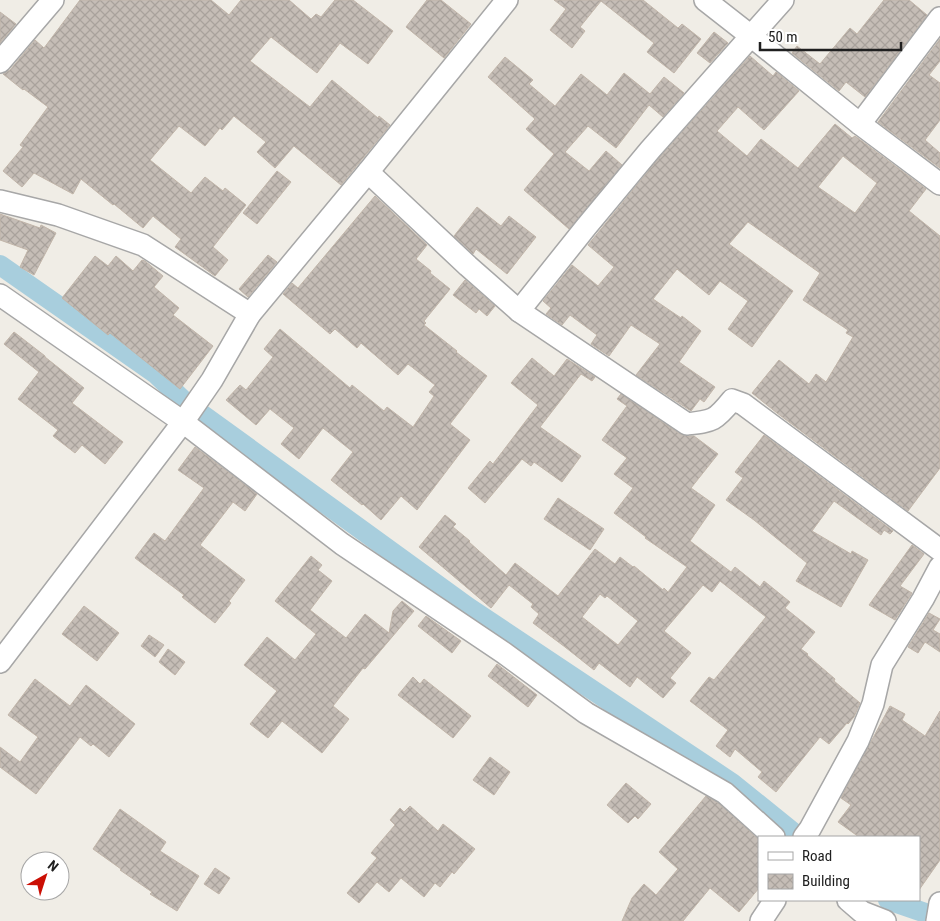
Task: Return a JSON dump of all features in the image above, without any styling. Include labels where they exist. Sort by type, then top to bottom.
[{"type":"street","points":[[0,62],[54,0]]},
{"type":"street","points":[[0,662],[182,422],[212,380],[250,314],[507,0]]},
{"type":"street","points":[[705,0],[860,124],[940,184]]},
{"type":"street","points":[[519,310],[650,150],[782,0]]},
{"type":"street","points":[[860,124],[940,18]]},
{"type":"street","points":[[368,172],[468,266],[519,310],[687,424],[708,422],[720,415],[732,400],[743,404],[940,550]]},
{"type":"street","points":[[0,201],[58,215],[143,245],[250,314]]},
{"type":"street","points":[[0,295],[182,422],[342,544],[504,653],[586,713],[725,793],[773,836]]},
{"type":"street","points":[[807,833],[858,741],[872,704],[882,665],[940,567]]},
{"type":"street","points":[[761,921],[774,901]]},
{"type":"street","points":[[849,901],[862,912],[885,921]]},
{"type":"building","points":[[80,0],[211,0],[229,15],[241,0],[289,0],[311,19],[316,14],[321,17],[335,0],[353,0],[393,31],[368,64],[340,43],[317,73],[271,37],[250,61],[310,107],[332,80],[378,118],[379,116],[390,125],[341,185],[294,146],[275,168],[257,152],[266,142],[234,116],[222,130],[220,128],[205,146],[179,126],[150,160],[191,193],[205,177],[223,191],[225,188],[246,205],[213,247],[228,260],[215,276],[175,247],[181,239],[153,216],[143,228],[81,179],[73,194],[34,173],[22,187],[3,171],[23,147],[20,145],[48,107],[3,74],[10,70],[35,40],[44,48]]},
{"type":"building","points":[[427,0],[441,0],[471,24],[444,58],[406,27]]},
{"type":"building","points":[[554,0],[643,0],[678,28],[682,24],[701,39],[674,73],[647,52],[654,43],[601,1],[580,27],[585,31],[572,48],[550,30],[566,9]]},
{"type":"building","points":[[884,0],[909,0],[927,15],[865,97],[846,82],[839,91],[792,53],[797,46],[820,64],[850,28],[857,34]]},
{"type":"building","points":[[0,12],[16,24],[0,43]]},
{"type":"building","points":[[714,32],[728,43],[710,63],[697,53]]},
{"type":"building","points":[[940,39],[940,61],[929,75],[940,83],[940,120],[925,140],[940,153],[940,168],[878,122]]},
{"type":"building","points":[[750,56],[773,76],[776,72],[799,91],[764,130],[738,107],[717,131],[747,156],[761,139],[798,168],[835,124],[852,138],[855,136],[926,189],[909,211],[940,236],[940,468],[908,511],[752,393],[779,360],[809,384],[816,374],[826,382],[853,337],[846,333],[848,330],[803,300],[820,273],[748,222],[729,244],[793,291],[752,347],[728,329],[748,301],[720,281],[709,295],[677,269],[653,299],[681,318],[682,316],[701,331],[679,362],[715,387],[704,402],[700,399],[691,411],[636,375],[660,344],[631,325],[609,356],[591,344],[597,335],[570,315],[562,325],[546,314],[551,308],[543,301],[572,265],[598,286],[614,267],[588,245],[659,158]],"holes":[[[843,156],[877,183],[855,213],[818,187]]]},
{"type":"building","points":[[505,57],[533,80],[529,84],[555,106],[581,74],[607,95],[624,73],[650,94],[664,77],[684,93],[663,117],[649,105],[616,148],[588,126],[565,152],[589,171],[606,151],[622,165],[569,229],[524,190],[554,154],[526,129],[535,119],[488,77]]},
{"type":"building","points":[[277,171],[291,182],[257,224],[243,213]]},
{"type":"building","points":[[375,196],[427,245],[416,259],[450,289],[424,321],[426,323],[424,325],[487,376],[450,424],[470,440],[417,510],[401,496],[381,520],[331,480],[353,452],[323,428],[299,459],[281,444],[294,428],[270,409],[256,425],[226,400],[240,385],[246,390],[273,357],[264,349],[280,329],[350,388],[352,385],[384,411],[387,407],[413,427],[434,396],[429,392],[435,385],[408,364],[398,375],[361,343],[357,348],[335,329],[330,334],[283,294],[292,283],[298,288]]},
{"type":"building","points":[[477,207],[501,226],[509,216],[536,237],[507,274],[476,249],[473,254],[454,236]]},
{"type":"building","points":[[0,214],[40,228],[41,225],[56,233],[34,275],[20,267],[28,250],[0,240]]},
{"type":"building","points":[[268,255],[277,262],[248,297],[239,289]]},
{"type":"building","points":[[95,256],[108,266],[116,256],[133,271],[142,260],[145,261],[163,276],[154,287],[179,308],[173,315],[213,346],[180,389],[110,333],[108,335],[62,298]]},
{"type":"building","points":[[465,280],[495,306],[487,316],[479,309],[476,313],[453,295]]},
{"type":"building","points":[[14,332],[84,388],[72,403],[123,442],[105,464],[82,445],[75,453],[53,436],[58,430],[18,399],[39,372],[4,344]]},
{"type":"building","points":[[532,358],[554,376],[567,359],[595,377],[592,381],[581,374],[540,427],[581,456],[562,482],[534,462],[531,466],[522,459],[485,503],[468,488],[490,461],[493,464],[538,405],[511,383]]},
{"type":"building","points":[[621,394],[680,434],[694,436],[718,454],[691,488],[715,505],[690,541],[731,572],[735,567],[760,587],[764,581],[790,602],[785,608],[815,632],[801,649],[860,703],[854,717],[829,744],[820,737],[776,792],[758,777],[762,772],[735,749],[730,757],[716,746],[728,730],[690,701],[709,677],[714,680],[766,617],[720,581],[712,592],[703,585],[664,631],[691,653],[670,678],[676,683],[663,698],[637,677],[630,687],[599,663],[594,670],[533,623],[539,614],[531,607],[533,604],[509,585],[491,608],[419,547],[445,515],[456,524],[453,527],[506,575],[515,563],[558,596],[595,549],[615,564],[620,557],[668,592],[687,567],[645,538],[614,513],[633,488],[614,474],[627,458],[602,440],[627,406],[617,399]],"holes":[[[600,594],[605,598],[607,596],[638,621],[618,645],[582,617]]]},
{"type":"building","points":[[764,435],[893,531],[890,534],[884,530],[881,535],[834,501],[812,531],[851,554],[852,551],[868,560],[841,607],[796,581],[807,563],[726,500],[743,478],[735,472]]},
{"type":"building","points":[[195,447],[257,494],[245,511],[233,502],[200,545],[245,580],[229,601],[231,603],[215,623],[182,597],[184,595],[135,558],[154,533],[165,541],[204,488],[178,470]]},
{"type":"building","points":[[558,498],[604,529],[590,550],[544,519]]},
{"type":"building","points":[[912,545],[924,554],[900,586],[912,593],[895,620],[869,605]]},
{"type":"building","points":[[311,556],[322,565],[318,570],[332,581],[310,610],[346,638],[365,614],[389,633],[393,611],[402,601],[414,611],[365,669],[363,668],[333,706],[349,719],[322,753],[282,721],[268,738],[250,724],[277,691],[244,665],[267,637],[295,660],[316,634],[275,601]]},
{"type":"building","points":[[84,606],[119,633],[97,661],[62,634]]},
{"type":"building","points":[[929,613],[940,619],[933,630],[940,634],[940,652],[925,642],[918,653],[908,647]]},
{"type":"building","points":[[426,616],[461,641],[452,653],[418,626]]},
{"type":"building","points":[[149,635],[164,645],[155,657],[141,646]]},
{"type":"building","points":[[168,649],[185,662],[175,675],[159,662]]},
{"type":"building","points":[[497,664],[537,695],[528,707],[488,676]]},
{"type":"building","points":[[413,677],[420,684],[424,679],[471,716],[453,738],[398,695]]},
{"type":"building","points":[[35,679],[70,706],[86,685],[135,724],[109,757],[93,744],[91,746],[80,737],[36,794],[0,767],[0,747],[20,762],[38,737],[8,715]]},
{"type":"building","points":[[890,706],[905,714],[902,720],[925,736],[940,711],[940,860],[920,889],[920,836],[858,836],[838,822],[851,805],[841,798]]},
{"type":"building","points":[[490,757],[510,772],[494,795],[473,780]]},
{"type":"building","points":[[626,783],[651,804],[638,819],[635,816],[628,823],[607,805]]},
{"type":"building","points":[[706,796],[718,803],[758,839],[758,889],[739,912],[710,888],[683,921],[622,921],[632,898],[644,884],[656,895],[678,869],[659,852]]},
{"type":"building","points":[[410,806],[438,831],[443,824],[475,849],[454,874],[452,872],[440,887],[435,883],[424,897],[401,878],[389,892],[377,882],[359,903],[347,893],[377,858],[371,853],[395,825],[390,820],[400,808],[404,812]]},
{"type":"building","points":[[120,809],[166,842],[160,851],[199,876],[177,911],[150,894],[152,892],[93,849]]},
{"type":"building","points":[[215,868],[230,878],[219,894],[204,884]]},
{"type":"waterway","points":[[0,265],[156,374],[185,402],[468,607],[732,783],[798,836]]},
{"type":"waterway","points":[[891,901],[940,918]]}]
